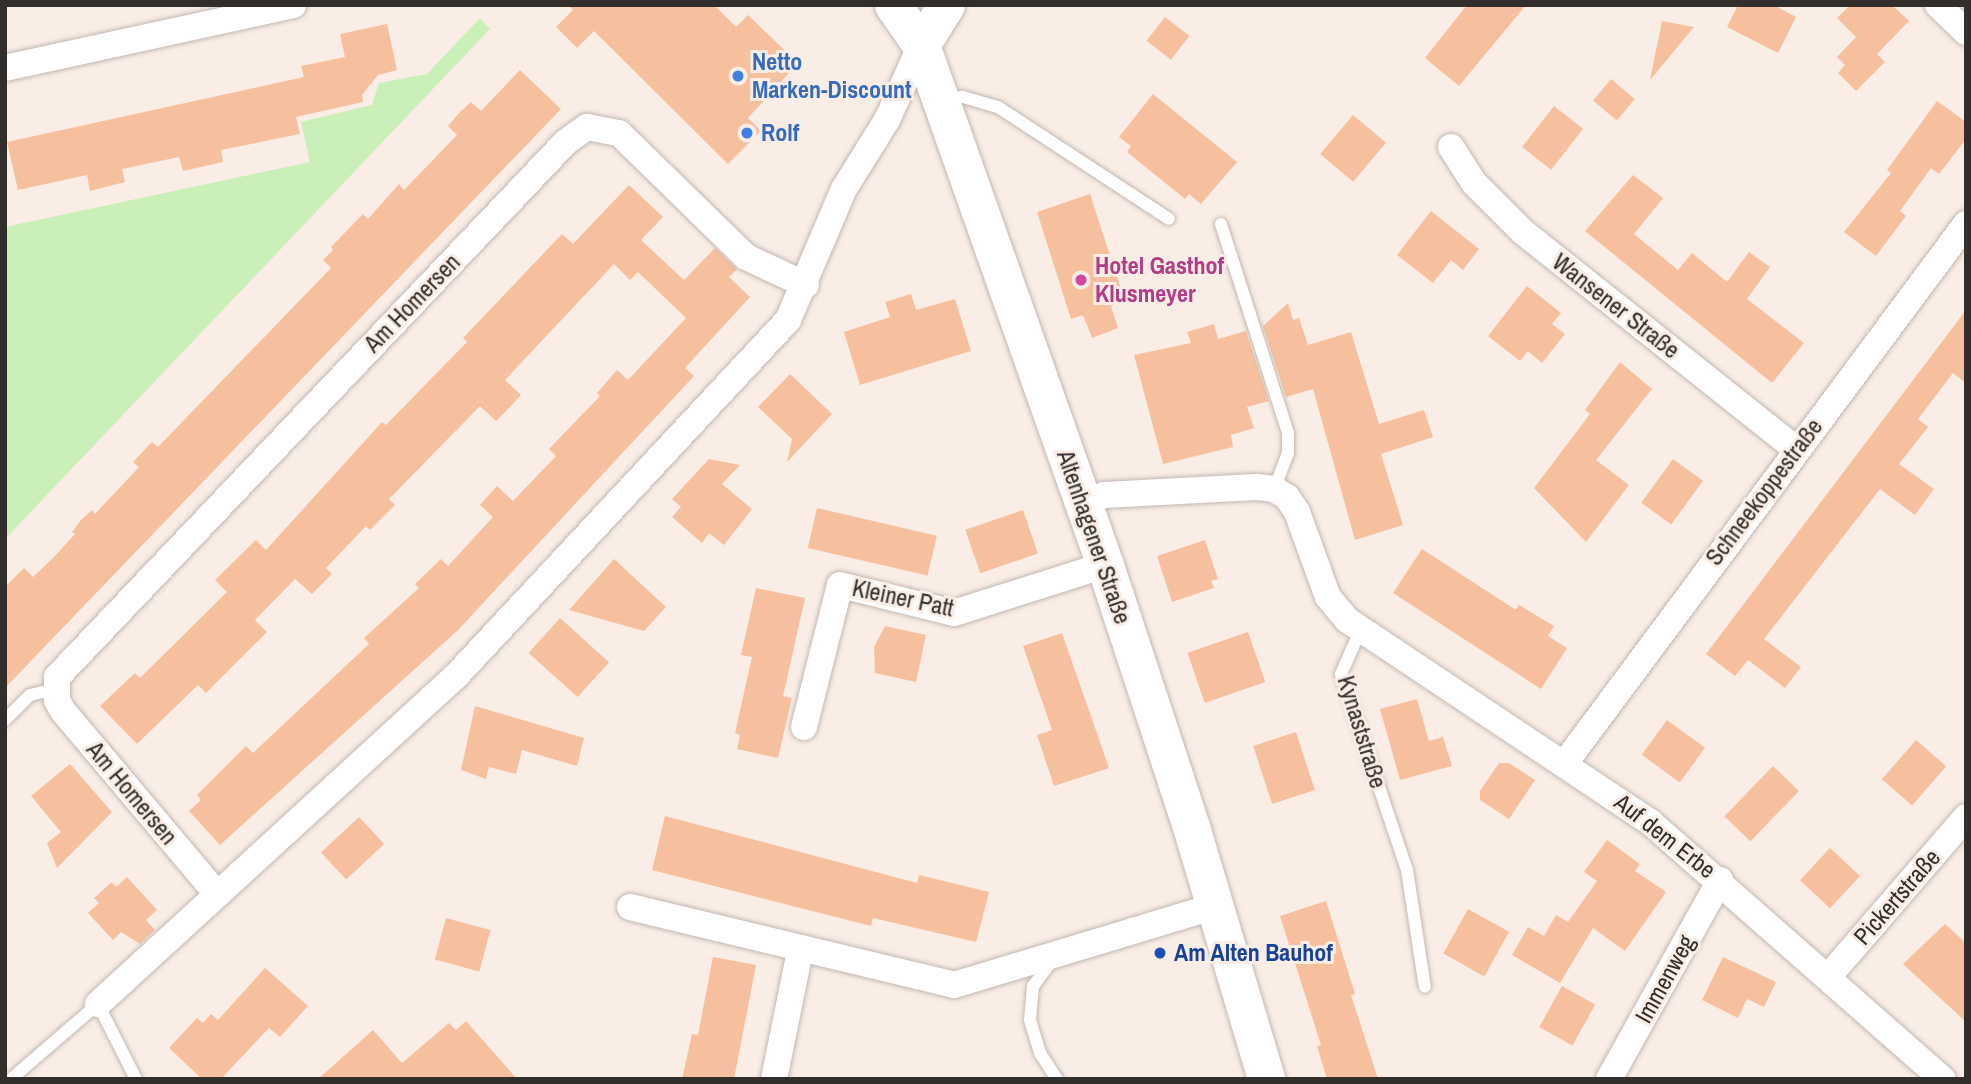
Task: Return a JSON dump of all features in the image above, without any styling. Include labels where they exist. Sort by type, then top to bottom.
[{"type":"main road","points":[[893,5],[921,45]]},
{"type":"main road","points":[[920,5],[921,45]]},
{"type":"main road","points":[[921,45],[946,5]]},
{"type":"main road","name":"Altenhagener Straße","points":[[921,45],[1105,565],[1266,1079]]},
{"type":"street","points":[[5,68],[293,5]]},
{"type":"street","points":[[1938,5],[1966,32]]},
{"type":"street","points":[[98,1004],[488,644],[776,334],[806,285],[844,189],[887,120],[921,45]]},
{"type":"street","name":"Am Homersen","points":[[217,894],[63,711],[56,689],[64,665],[566,142],[587,127],[619,133],[746,257],[806,285]]},
{"type":"street","name":"Wansener Straße","points":[[1451,147],[1474,183],[1523,232],[1796,449]]},
{"type":"street","name":"Schneekoppestraße","points":[[1565,763],[1966,224]]},
{"type":"street","points":[[1082,504],[1104,495],[1274,489],[1297,512],[1328,597],[1360,631]]},
{"type":"street","name":"Kleiner Patt","points":[[804,727],[840,585],[954,613],[1105,565]]},
{"type":"street","name":"Auf dem Erbe","points":[[1360,631],[1650,821],[1943,1079]]},
{"type":"street","name":"Pickertstraße","points":[[1828,977],[1966,817]]},
{"type":"street","name":"Immenweg","points":[[1609,1079],[1720,880]]},
{"type":"street","points":[[631,907],[800,951],[954,985],[1066,954],[1213,907]]},
{"type":"street","points":[[774,1079],[800,951]]},
{"type":"lane","points":[[941,100],[963,97],[998,107],[1169,219]]},
{"type":"lane","points":[[1221,224],[1288,433],[1288,453],[1274,489]]},
{"type":"lane","name":"Kynaststraße","points":[[1360,631],[1341,674],[1407,870],[1425,988]]},
{"type":"lane","points":[[5,720],[30,695],[56,689]]},
{"type":"lane","points":[[1057,1079],[1033,1039],[1030,1004],[1041,973],[1066,954]]},
{"type":"lane","points":[[11,1079],[98,1004],[136,1079]]},
{"type":"green space","points":[[480,18],[490,29],[5,539],[5,227],[310,162],[301,122],[372,105],[379,83],[427,74]]},
{"type":"building","points":[[568,5],[714,5],[736,27],[748,15],[798,63],[748,118],[761,131],[728,164],[594,31],[577,48],[556,27],[573,10]]},
{"type":"building","points":[[1467,5],[1526,5],[1459,86],[1425,58]]},
{"type":"building","points":[[1738,5],[1774,5],[1796,17],[1778,53],[1727,27]]},
{"type":"building","points":[[1850,5],[1892,5],[1909,21],[1877,54],[1885,62],[1856,91],[1838,73],[1845,65],[1837,57],[1856,37],[1837,18]]},
{"type":"building","points":[[1165,17],[1189,36],[1171,60],[1147,41]]},
{"type":"building","points":[[1662,21],[1694,27],[1650,80]]},
{"type":"building","points":[[387,24],[397,70],[378,75],[362,95],[363,102],[296,117],[300,134],[221,150],[223,162],[183,171],[179,157],[122,169],[125,182],[90,191],[87,175],[18,190],[7,142],[304,77],[301,66],[345,57],[340,34]]},
{"type":"building","points":[[520,70],[561,109],[5,688],[5,587],[24,568],[33,577],[53,558],[75,534],[72,532],[81,520],[92,510],[95,514],[139,467],[133,462],[152,442],[158,447],[331,268],[323,260],[333,250],[331,247],[363,214],[368,219],[399,184],[404,190],[457,135],[448,126],[459,113],[471,102],[481,111]]},
{"type":"building","points":[[1611,79],[1635,99],[1617,120],[1593,100]]},
{"type":"building","points":[[1153,94],[1237,162],[1201,204],[1189,194],[1185,199],[1127,152],[1131,146],[1119,137]]},
{"type":"building","points":[[1937,101],[1966,122],[1966,139],[1939,174],[1931,168],[1900,211],[1906,216],[1876,256],[1844,232],[1891,173],[1887,170]]},
{"type":"building","points":[[1554,106],[1583,129],[1551,170],[1522,147]]},
{"type":"building","points":[[1353,115],[1386,143],[1353,182],[1320,154]]},
{"type":"building","points":[[1633,175],[1663,198],[1634,234],[1678,270],[1692,253],[1727,282],[1749,252],[1770,267],[1747,299],[1804,343],[1772,383],[1585,231]]},
{"type":"building","points":[[629,185],[663,217],[641,240],[684,280],[715,248],[737,269],[729,277],[750,297],[685,368],[694,376],[457,631],[220,845],[189,811],[201,800],[197,795],[246,746],[253,753],[369,644],[364,638],[419,588],[415,584],[441,559],[448,566],[493,517],[480,505],[497,486],[513,501],[556,456],[549,449],[600,396],[597,393],[617,370],[628,380],[686,318],[638,272],[630,280],[614,264],[505,380],[521,395],[507,410],[496,421],[480,406],[389,499],[395,505],[370,530],[366,526],[326,568],[332,574],[312,594],[295,579],[255,620],[267,632],[206,693],[198,685],[137,744],[100,706],[135,673],[140,678],[227,592],[215,580],[256,540],[266,550],[382,422],[386,425],[467,342],[463,338],[562,234],[573,244]]},
{"type":"building","points":[[1090,194],[1125,301],[1111,306],[1118,328],[1092,338],[1083,315],[1071,319],[1037,212]]},
{"type":"building","points":[[1431,211],[1479,249],[1463,270],[1451,260],[1433,283],[1397,255]]},
{"type":"building","points":[[1527,286],[1561,313],[1552,324],[1565,334],[1542,363],[1528,351],[1520,361],[1488,336]]},
{"type":"building","points":[[911,294],[916,310],[955,299],[971,351],[860,385],[844,332],[890,317],[885,302]]},
{"type":"building","points":[[1288,303],[1293,320],[1299,318],[1308,345],[1351,332],[1379,424],[1424,410],[1433,437],[1381,454],[1403,525],[1355,540],[1313,389],[1286,397],[1263,326]]},
{"type":"building","points":[[1966,310],[1966,383],[1953,373],[1918,419],[1928,427],[1899,464],[1934,489],[1915,515],[1880,489],[1764,639],[1801,667],[1785,688],[1748,660],[1735,676],[1706,654]]},
{"type":"building","points":[[1214,324],[1218,339],[1246,331],[1269,401],[1247,407],[1254,428],[1231,435],[1233,447],[1163,464],[1134,355],[1191,343],[1187,332]]},
{"type":"building","points":[[1620,362],[1652,389],[1596,460],[1629,485],[1586,542],[1534,488],[1590,414],[1585,410]]},
{"type":"building","points":[[790,374],[832,414],[787,462],[792,439],[758,407]]},
{"type":"building","points":[[709,459],[740,465],[722,484],[752,509],[724,545],[709,533],[702,543],[672,517],[681,507],[672,499]]},
{"type":"building","points":[[1673,459],[1703,481],[1671,524],[1641,503]]},
{"type":"building","points":[[817,508],[937,536],[928,576],[808,548]]},
{"type":"building","points":[[1023,510],[1038,553],[980,573],[965,530]]},
{"type":"building","points":[[1205,540],[1218,579],[1211,581],[1214,588],[1172,602],[1157,556]]},
{"type":"building","points":[[1422,549],[1516,610],[1519,605],[1554,626],[1548,636],[1567,648],[1541,689],[1393,593]]},
{"type":"building","points":[[614,559],[666,607],[644,631],[569,610]]},
{"type":"building","points":[[756,588],[805,598],[783,696],[792,698],[778,758],[737,749],[740,735],[735,733],[752,657],[741,655]]},
{"type":"building","points":[[560,618],[609,662],[578,697],[529,653]]},
{"type":"building","points":[[885,626],[926,635],[916,682],[875,673],[874,647]]},
{"type":"building","points":[[1248,632],[1265,682],[1205,703],[1187,653]]},
{"type":"building","points":[[1062,633],[1109,768],[1054,786],[1037,735],[1052,730],[1023,646]]},
{"type":"building","points":[[1417,699],[1429,741],[1443,737],[1452,766],[1400,780],[1380,709]]},
{"type":"building","points":[[475,706],[584,738],[577,766],[522,750],[516,774],[489,767],[486,779],[461,770]]},
{"type":"building","points":[[1667,720],[1705,748],[1680,782],[1642,755]]},
{"type":"building","points":[[1296,732],[1315,790],[1272,804],[1253,746]]},
{"type":"building","points":[[1916,740],[1946,766],[1912,805],[1882,779]]},
{"type":"building","points":[[1499,763],[1509,763],[1535,780],[1509,819],[1480,800],[1480,791]]},
{"type":"building","points":[[70,764],[112,812],[57,868],[47,843],[61,832],[31,796]]},
{"type":"building","points":[[1773,766],[1799,791],[1750,841],[1724,816]]},
{"type":"building","points":[[665,816],[917,883],[919,875],[989,892],[976,942],[873,918],[871,926],[652,870]]},
{"type":"building","points":[[359,817],[384,844],[346,880],[321,852]]},
{"type":"building","points":[[1607,840],[1640,864],[1635,871],[1666,892],[1625,951],[1593,928],[1560,983],[1512,955],[1528,927],[1544,936],[1556,915],[1568,922],[1597,881],[1584,872]]},
{"type":"building","points":[[1830,848],[1860,876],[1830,908],[1800,880]]},
{"type":"building","points":[[127,877],[157,910],[146,920],[155,930],[140,944],[121,932],[113,940],[88,913],[99,903],[94,898],[112,882],[116,887]]},
{"type":"building","points":[[1326,901],[1355,994],[1351,995],[1378,1079],[1327,1079],[1317,1046],[1321,1045],[1280,916]]},
{"type":"building","points":[[1468,909],[1509,932],[1484,976],[1443,954]]},
{"type":"building","points":[[446,918],[490,930],[479,971],[435,960]]},
{"type":"building","points":[[1945,924],[1966,943],[1966,1022],[1903,964]]},
{"type":"building","points":[[713,957],[756,965],[734,1079],[682,1079],[692,1034],[698,1035]]},
{"type":"building","points":[[1723,957],[1776,982],[1764,1007],[1747,999],[1738,1018],[1702,1000]]},
{"type":"building","points":[[265,968],[308,1006],[280,1037],[269,1028],[221,1079],[202,1079],[169,1048],[197,1018],[203,1023],[211,1014],[218,1020]]},
{"type":"building","points":[[1562,986],[1595,1004],[1572,1046],[1539,1027]]},
{"type":"building","points":[[466,1021],[517,1079],[318,1079],[373,1030],[402,1063],[449,1023],[456,1030]]},
{"type":"place","name":"Netto Marken-Discount","points":[[738,76]]},
{"type":"place","name":"Rolf","points":[[747,133]]},
{"type":"place","name":"Hotel Gasthof Klusmeyer","points":[[1081,280]]},
{"type":"place","name":"Am Alten Bauhof","points":[[1160,953]]}]
